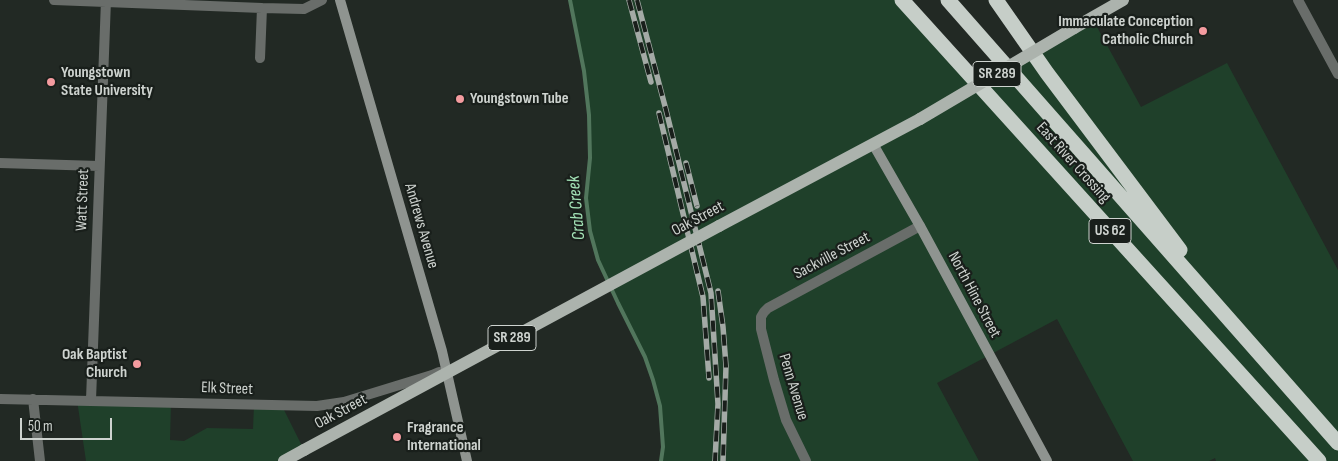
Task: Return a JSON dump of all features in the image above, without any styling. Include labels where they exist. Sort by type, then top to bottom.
[{"type":"highway","name":"East River Crossing","points":[[902,0],[1319,461]]},
{"type":"highway","name":"East River Crossing","points":[[948,0],[1338,443]]},
{"type":"highway","points":[[996,0],[1047,73],[1248,341]]},
{"type":"main road","name":"Oak Street","points":[[284,461],[920,119],[1123,0]]},
{"type":"street","points":[[54,0],[304,9],[322,0]]},
{"type":"street","name":"Andrews Avenue","points":[[340,0],[446,368],[467,461]]},
{"type":"street","points":[[1298,0],[1338,74]]},
{"type":"street","name":"Watt Street","points":[[92,400],[106,1]]},
{"type":"street","points":[[260,58],[262,8]]},
{"type":"street","name":"North Hine Street","points":[[873,144],[920,226],[1047,461]]},
{"type":"street","points":[[0,163],[99,166]]},
{"type":"street","name":"Sackville Street","points":[[761,318],[768,308],[920,226]]},
{"type":"street","name":"Penn Avenue","points":[[761,318],[761,329],[786,420],[806,461]]},
{"type":"street","name":"Elk Street","points":[[0,399],[317,406],[344,402],[432,375],[446,368]]},
{"type":"street","points":[[32,399],[40,461]]},
{"type":"green space","points":[[570,0],[902,0],[979,85],[1092,18],[1141,107],[1227,63],[1338,270],[1338,461],[1216,461],[1215,458],[1209,461],[1133,461],[1057,319],[937,383],[979,461],[661,461],[663,447],[660,406],[653,380],[645,357],[598,260],[590,231],[586,198],[590,158],[589,115],[584,71]]},
{"type":"green space","points":[[77,400],[171,403],[170,440],[184,441],[207,428],[253,429],[254,405],[282,406],[304,450],[284,461],[86,461]]},
{"type":"waterway","name":"Crab Creek","points":[[570,0],[584,71],[589,115],[590,158],[586,198],[590,231],[598,260],[645,357],[653,380],[660,406],[663,447],[661,461]]},
{"type":"railway","points":[[629,0],[651,82]]},
{"type":"railway","points":[[637,0],[711,293],[718,404],[715,461]]},
{"type":"railway","points":[[659,113],[703,297],[709,378]]},
{"type":"railway","points":[[686,163],[697,206]]},
{"type":"railway","points":[[718,291],[726,366],[723,461]]},
{"type":"place","name":"Immaculate Conception Catholic Church","points":[[1203,31]]},
{"type":"place","name":"Youngstown State University","points":[[51,82]]},
{"type":"place","name":"Youngstown Tube","points":[[460,99]]},
{"type":"place","name":"Oak Baptist Church","points":[[137,364]]},
{"type":"place","name":"Fragrance International","points":[[397,437]]}]
